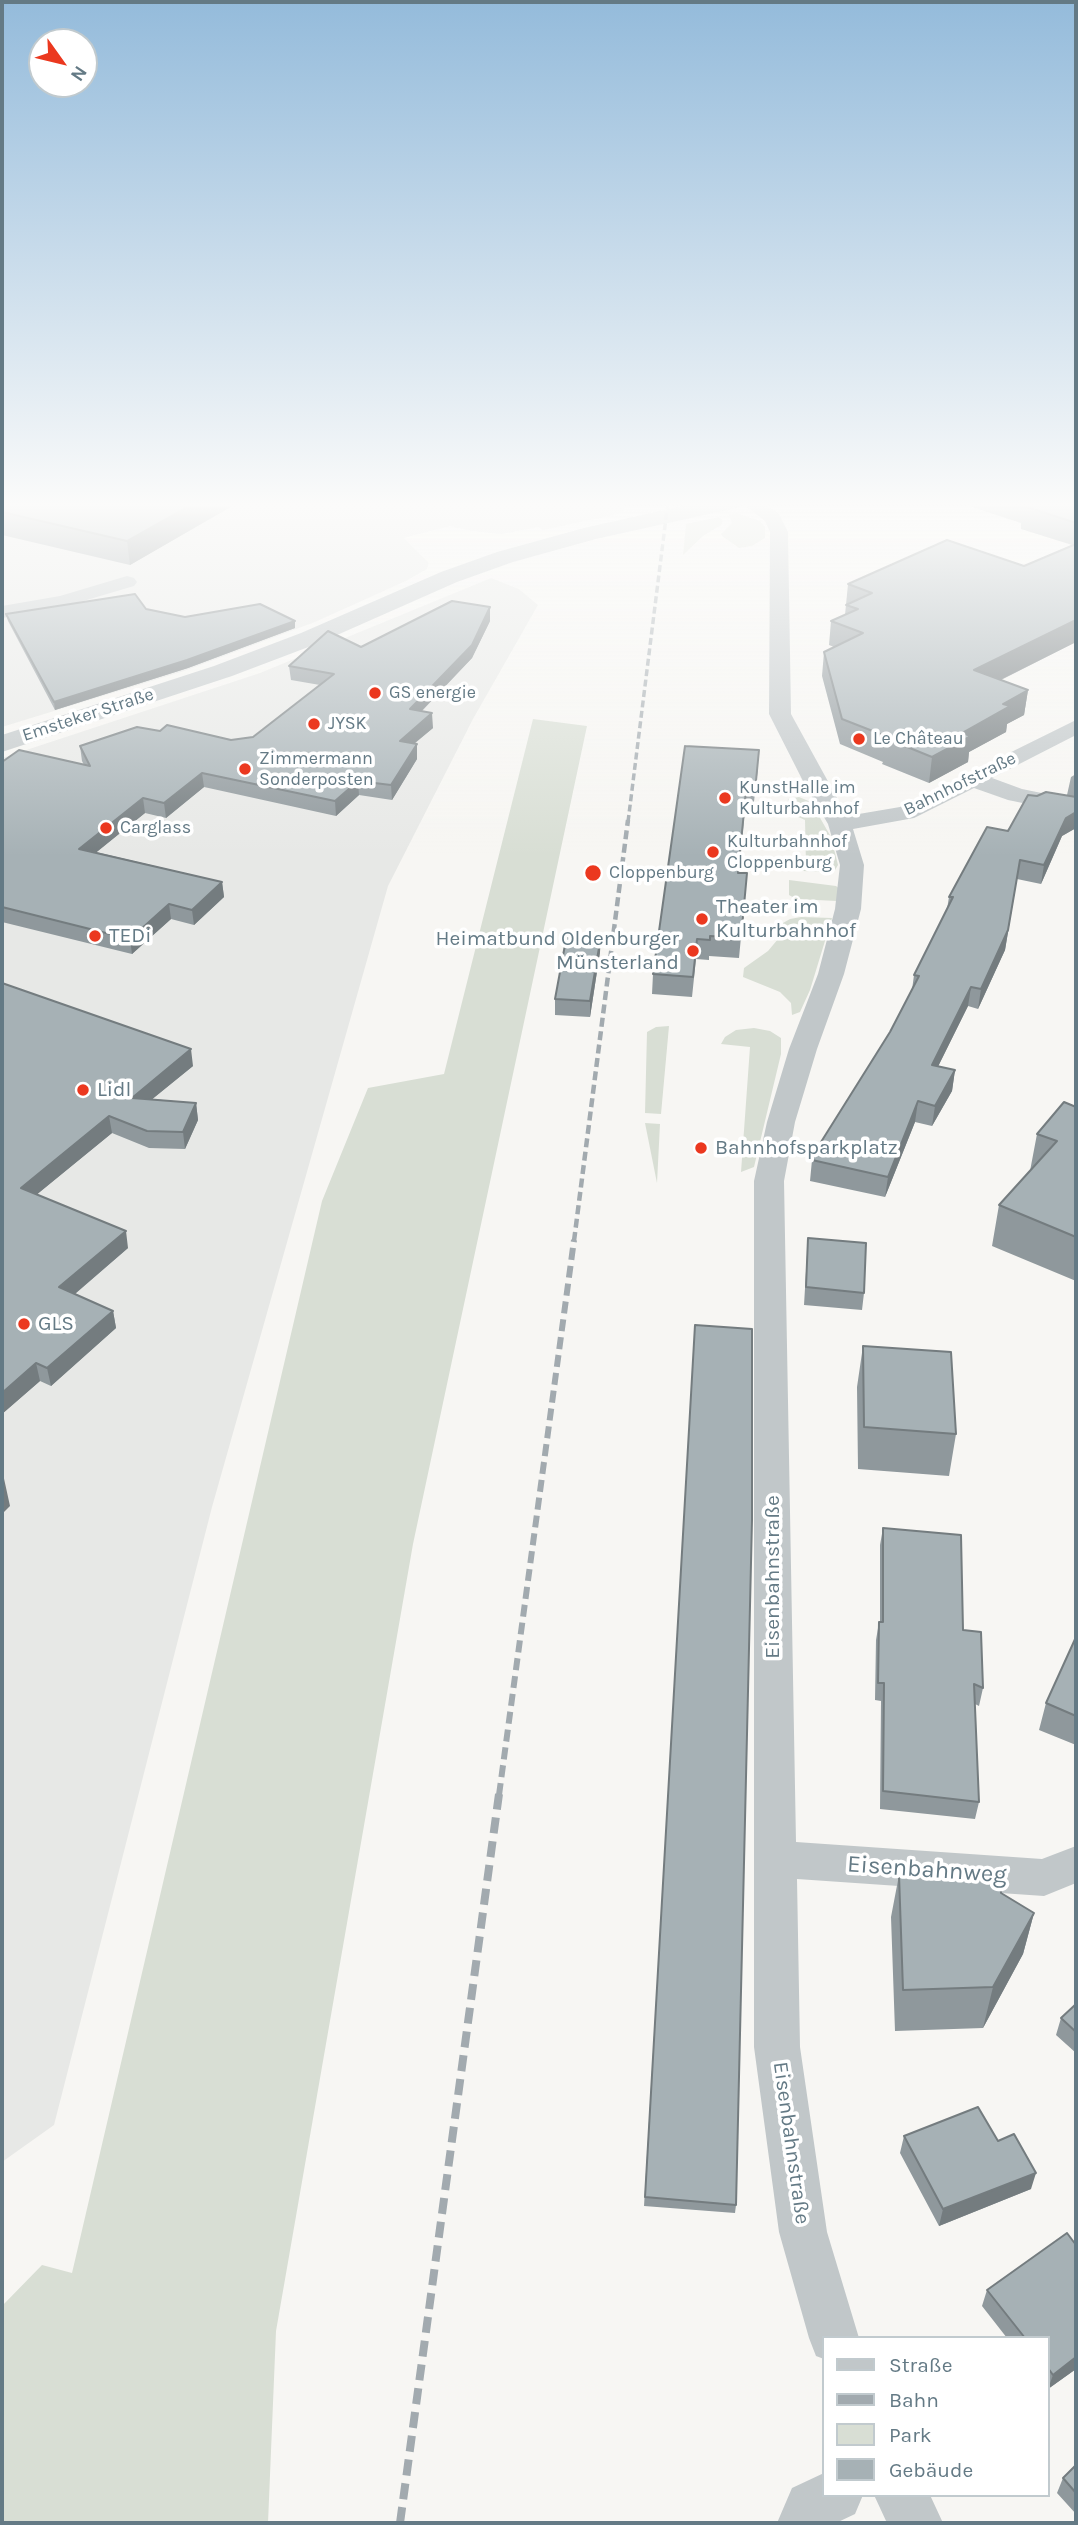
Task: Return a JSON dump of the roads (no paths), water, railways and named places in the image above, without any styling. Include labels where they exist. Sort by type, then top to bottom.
[{"type":"street","name":"Emsteker Straße","points":[[2,744],[223,671],[351,620]]},
{"type":"street","name":"Eisenbahnstraße","points":[[779,620],[780,714],[839,824],[852,865],[848,909],[831,974],[803,1049],[785,1110],[769,1181],[777,2047],[803,2232],[833,2336]]},
{"type":"street","name":"Bahnhofstraße","points":[[839,824],[906,813],[1076,727]]},
{"type":"street","points":[[972,779],[1016,795],[1076,807]]},
{"type":"street","name":"Eisenbahnweg","points":[[775,1859],[1044,1878],[1076,1864]]},
{"type":"street","points":[[804,2523],[811,2507],[831,2497]]},
{"type":"street","points":[[902,2497],[916,2523]]},
{"type":"railway","points":[[628,822],[653,620]]},
{"type":"railway","points":[[574,1241],[628,820]]},
{"type":"railway","points":[[499,1795],[574,1240]]},
{"type":"railway","points":[[400,2523],[499,1794]]},
{"type":"place","name":"GS energie","points":[[375,693]]},
{"type":"place","name":"JYSK","points":[[314,724]]},
{"type":"place","name":"Le Château","points":[[859,739]]},
{"type":"place","name":"Zimmermann Sonderposten","points":[[245,769]]},
{"type":"place","name":"KunstHalle im Kulturbahnhof","points":[[725,798]]},
{"type":"place","name":"Carglass","points":[[106,828]]},
{"type":"place","name":"Kulturbahnhof Cloppenburg","points":[[713,852]]},
{"type":"place","name":"Cloppenburg","points":[[593,873]]},
{"type":"place","name":"Theater im Kulturbahnhof","points":[[702,919]]},
{"type":"place","name":"TEDi","points":[[95,936]]},
{"type":"place","name":"Heimatbund Oldenburger Münsterland","points":[[693,951]]},
{"type":"place","name":"Lidl","points":[[83,1090]]},
{"type":"place","name":"Bahnhofsparkplatz","points":[[701,1148]]},
{"type":"place","name":"GLS","points":[[24,1324]]}]
